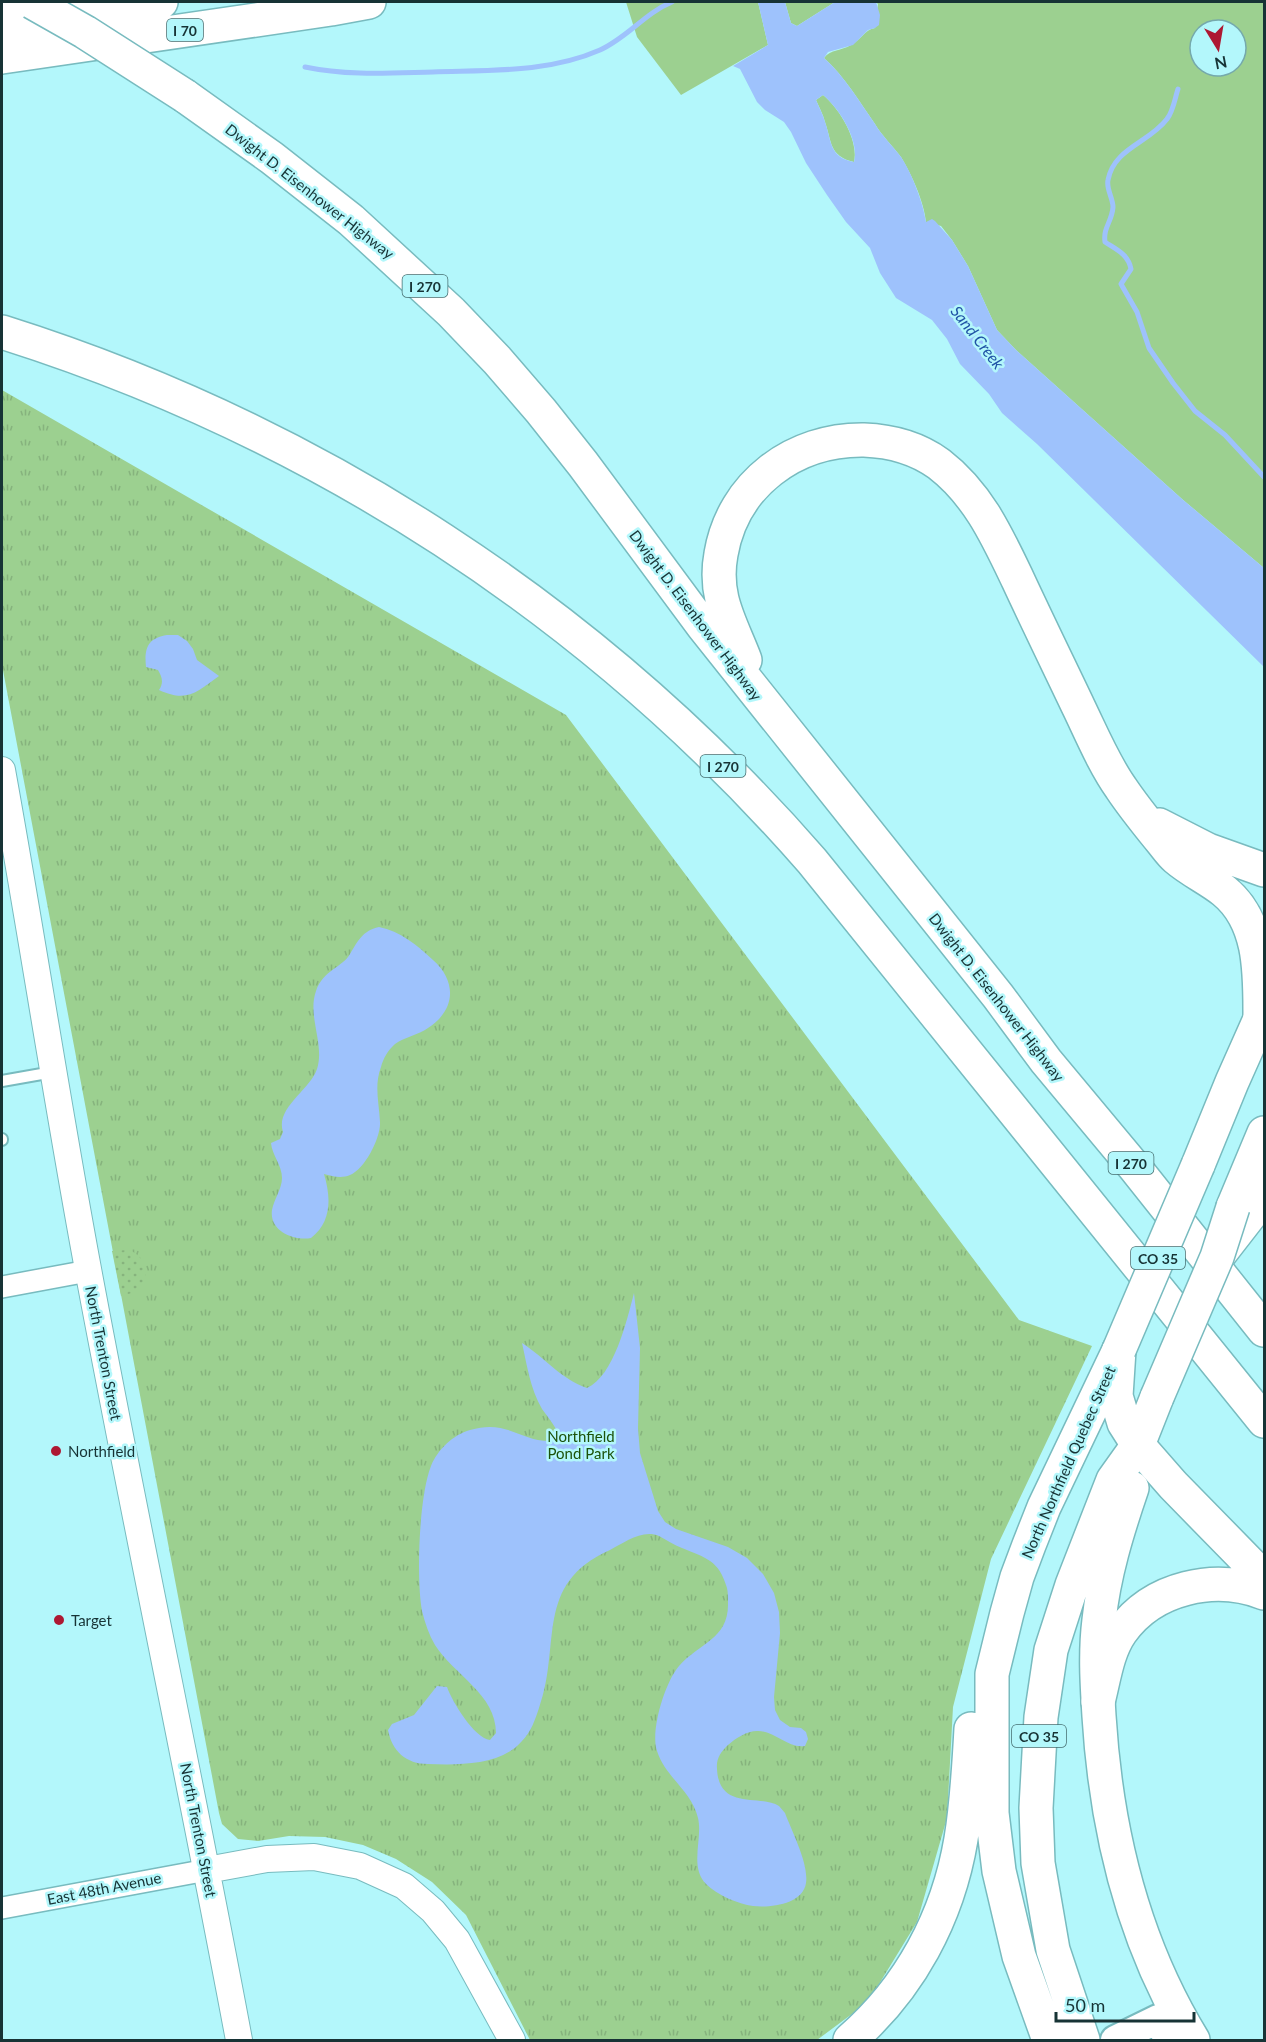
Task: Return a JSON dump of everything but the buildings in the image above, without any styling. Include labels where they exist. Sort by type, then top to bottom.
[{"type":"main road","name":"Dwight D. Eisenhower Highway","points":[[32,2],[85,32],[185,96],[272,158],[351,220],[401,264],[482,344],[541,411],[703,626],[998,996],[1046,1061],[1264,1329]]},
{"type":"main road","points":[[2,26],[161,2]]},
{"type":"main road","name":"I 70","points":[[2,57],[369,2]]},
{"type":"main road","name":"I 270","points":[[2,332],[79,357],[162,390],[254,433],[341,478],[433,532],[478,562],[518,590],[623,674],[725,767],[812,861],[1264,1421]]},
{"type":"main road","points":[[760,698],[730,627],[720,593],[720,556],[724,539],[740,507],[762,477],[794,454],[831,442],[853,440],[876,440],[897,444],[917,451],[937,462],[967,489],[992,526],[1097,744],[1120,786],[1174,857],[1225,891],[1246,919],[1257,949],[1262,1014]]},
{"type":"main road","points":[[1141,816],[1208,850],[1264,870]]},
{"type":"main road","name":"North Northfield Quebec Street","points":[[1049,2040],[1019,1956],[999,1871],[992,1813],[992,1674],[1006,1613],[1044,1507],[1119,1350],[1262,1014]]},
{"type":"main road","name":"CO 35","points":[[1083,2040],[1053,1950],[1042,1891],[1036,1840],[1039,1736],[1052,1650],[1069,1594],[1113,1480],[1138,1445],[1217,1257],[1239,1215],[1264,1133]]},
{"type":"main road","points":[[1239,1215],[1253,1211],[1264,1185]]},
{"type":"main road","points":[[1119,1350],[1116,1395],[1124,1423],[1138,1445],[1201,1515],[1264,1578]]},
{"type":"main road","points":[[1138,1445],[1132,1487],[1111,1552],[1102,1598],[1096,1651],[1098,1702],[1107,1795],[1120,1861],[1145,1942],[1179,2033]]},
{"type":"main road","points":[[1098,1702],[1113,1646],[1121,1632],[1153,1601],[1183,1589],[1217,1584],[1240,1585],[1264,1593]]},
{"type":"main road","points":[[850,2040],[886,2006],[908,1976],[925,1949],[938,1919],[952,1880],[961,1841],[972,1725],[992,1674]]},
{"type":"main road","points":[[1121,2038],[1158,2019],[1179,2033]]},
{"type":"street","name":"North Trenton Street","points":[[2,770],[88,1271],[239,2040]]},
{"type":"street","points":[[2,1287],[88,1271]]},
{"type":"street","points":[[207,1870],[267,1859],[314,1857],[360,1866],[404,1886],[433,1911],[457,1940],[512,2040]]},
{"type":"street","name":"East 48th Avenue","points":[[2,1908],[207,1870]]},
{"type":"lane","points":[[2,1081],[54,1072]]},
{"type":"green space","points":[[626,2],[758,2],[768,45],[681,95],[637,37]]},
{"type":"green space","points":[[785,2],[835,2],[797,26],[791,23]]},
{"type":"green space","points":[[876,2],[1264,2],[1264,568],[1182,499],[1016,350],[997,330],[968,266],[952,240],[941,226],[926,222],[917,189],[901,157],[881,133],[845,81],[824,58],[830,53],[851,45],[875,28],[878,4]]},
{"type":"green space","points":[[823,95],[841,116],[851,135],[855,153],[854,162],[840,156],[833,147],[816,100]]},
{"type":"green space","name":"Northfield Pond Park","points":[[2,390],[566,715],[1019,1320],[1092,1346],[991,1559],[953,1707],[947,1818],[917,1922],[868,2002],[817,2040],[530,2040],[466,1915],[432,1882],[396,1859],[363,1845],[325,1837],[289,1836],[258,1841],[238,1839],[222,1824],[2,665]]},
{"type":"green space","points":[[129,1250],[140,1257],[143,1262],[145,1279],[139,1291],[121,1296],[112,1251]]},
{"type":"water","name":"Sand Creek","points":[[758,2],[785,2],[791,23],[797,26],[835,2],[876,2],[880,15],[879,25],[868,30],[853,45],[828,52],[824,58],[845,81],[881,133],[901,157],[916,188],[926,222],[932,219],[935,221],[952,240],[968,266],[997,330],[1016,350],[1182,499],[1264,568],[1264,667],[1037,444],[1002,413],[989,394],[960,364],[947,339],[932,320],[896,298],[880,273],[870,248],[846,222],[827,195],[806,163],[784,122],[757,102],[740,69],[733,66],[768,45]],"holes":[[[823,95],[847,125],[854,144],[854,162],[846,160],[833,148],[816,100]]]},
{"type":"water","points":[[167,635],[178,635],[187,641],[197,660],[219,676],[198,691],[184,696],[159,690],[162,682],[161,675],[158,670],[146,667],[146,654],[151,641]]},
{"type":"water","points":[[379,927],[408,939],[441,968],[449,986],[448,1004],[437,1021],[395,1044],[388,1052],[379,1074],[377,1087],[380,1128],[371,1152],[356,1172],[350,1175],[340,1177],[324,1174],[328,1191],[326,1217],[318,1232],[311,1238],[297,1238],[279,1229],[272,1217],[282,1178],[271,1143],[280,1139],[283,1132],[284,1115],[288,1107],[308,1084],[317,1069],[319,1050],[313,1010],[319,984],[328,973],[347,958],[364,934]]},
{"type":"water","points":[[634,1293],[640,1348],[638,1428],[640,1453],[658,1511],[665,1522],[676,1529],[728,1547],[747,1558],[763,1574],[774,1593],[779,1612],[780,1633],[774,1697],[775,1710],[780,1720],[790,1727],[801,1728],[806,1732],[808,1739],[805,1746],[799,1746],[763,1731],[749,1732],[728,1745],[717,1762],[719,1782],[725,1791],[742,1799],[771,1803],[779,1806],[785,1813],[803,1858],[806,1883],[799,1896],[777,1905],[753,1906],[741,1903],[722,1895],[706,1884],[698,1869],[699,1826],[695,1808],[666,1769],[657,1751],[655,1742],[657,1720],[669,1683],[679,1666],[718,1633],[724,1625],[728,1603],[727,1588],[716,1566],[705,1558],[659,1536],[646,1534],[627,1541],[586,1564],[570,1580],[560,1598],[554,1618],[545,1685],[539,1708],[528,1734],[513,1749],[491,1760],[465,1764],[413,1762],[397,1750],[388,1730],[392,1724],[414,1715],[437,1686],[447,1687],[459,1709],[477,1733],[490,1740],[496,1733],[489,1707],[482,1696],[435,1645],[422,1611],[419,1579],[421,1517],[431,1466],[438,1454],[458,1435],[483,1427],[494,1427],[530,1438],[550,1441],[555,1436],[556,1429],[542,1409],[535,1393],[522,1343],[569,1380],[587,1388],[605,1372],[612,1360]]},
{"type":"waterway","points":[[305,67],[353,73],[539,67],[600,50],[619,39],[653,12],[672,2]]},
{"type":"waterway","points":[[1178,89],[1167,119],[1117,160],[1112,169],[1108,183],[1113,207],[1105,232],[1105,242],[1121,253],[1130,264],[1131,269],[1121,284],[1137,312],[1149,348],[1195,411],[1225,435],[1264,477]]},
{"type":"place","name":"Northfield","points":[[56,1451]]},
{"type":"place","name":"Target","points":[[59,1620]]}]
